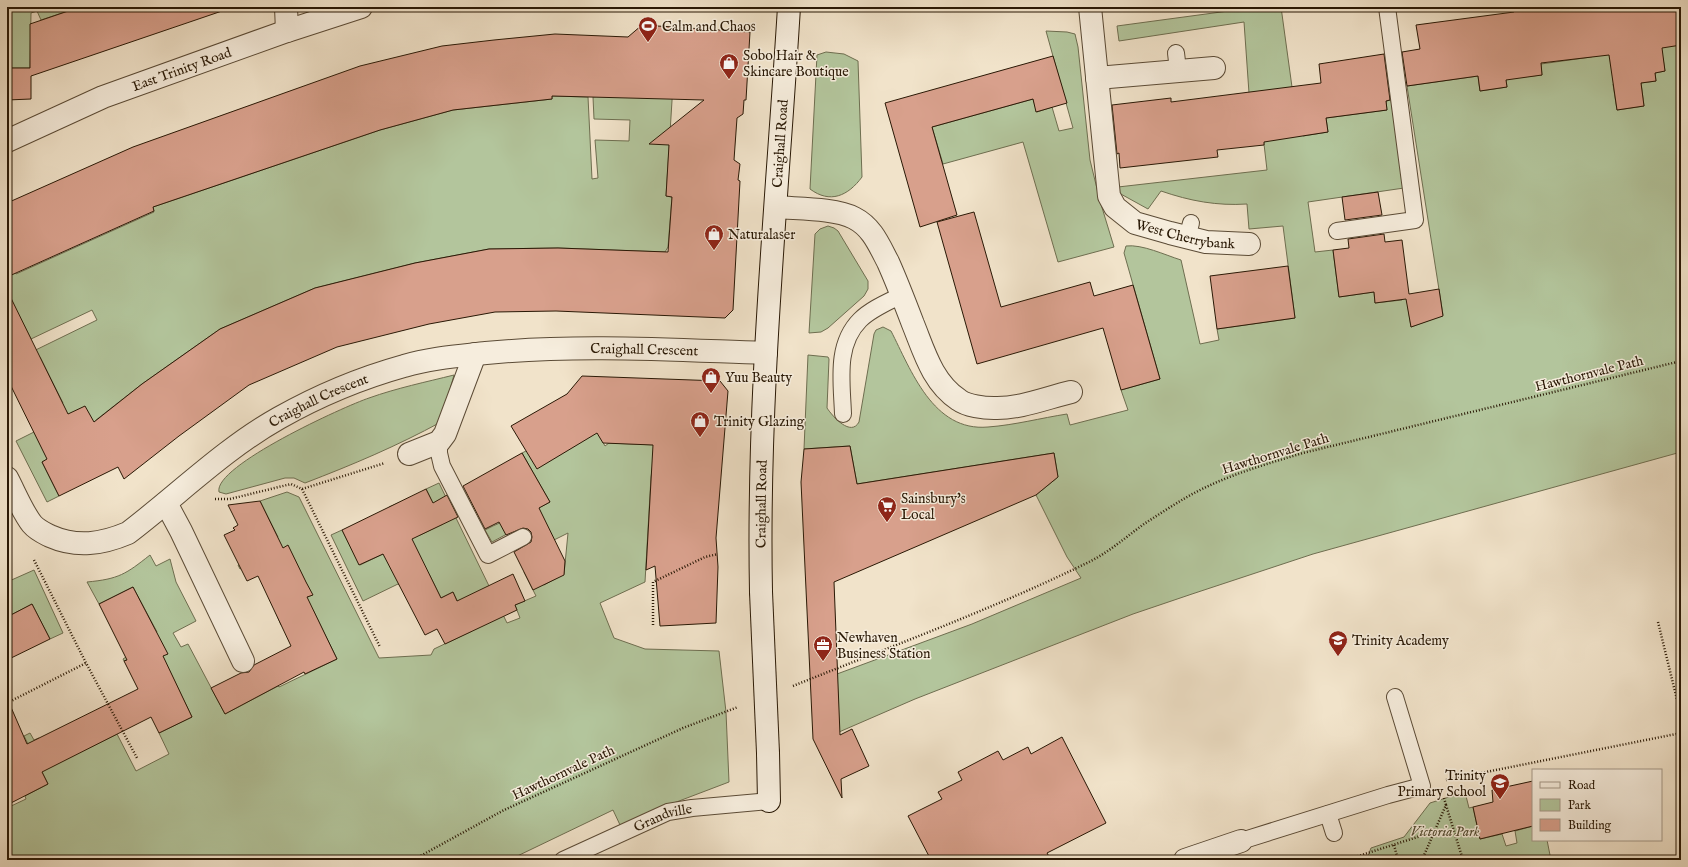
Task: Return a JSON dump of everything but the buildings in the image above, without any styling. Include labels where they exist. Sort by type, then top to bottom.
[{"type":"street","points":[[286,7],[286,31]]},
{"type":"street","name":"East Trinity Road","points":[[7,141],[103,98],[286,31],[361,7]]},
{"type":"street","name":"Craighall Road","points":[[769,801],[761,592],[761,473],[766,353],[789,7]]},
{"type":"street","name":"West Cherrybank","points":[[1090,7],[1109,196],[1114,207],[1135,223],[1189,231],[1206,242],[1249,244]]},
{"type":"street","points":[[1097,78],[1177,62],[1214,68]]},
{"type":"street","name":"Craighall Road","points":[[776,207],[838,213],[853,217],[864,225],[875,237],[902,295],[931,369],[943,386],[960,401],[974,406],[993,408],[1012,407],[1071,392]]},
{"type":"street","name":"Craighall Crescent","points":[[7,478],[32,524],[41,532],[70,543],[98,543],[111,540],[128,533],[254,434],[279,418],[317,399],[371,376],[405,365],[440,358],[516,350],[594,348],[766,353]]},
{"type":"street","points":[[409,454],[439,442],[446,434],[452,421],[455,407],[475,354]]},
{"type":"street","points":[[174,497],[181,531],[244,661]]},
{"type":"street","points":[[1185,860],[1241,841]]},
{"type":"lane","points":[[1337,231],[1416,220],[1387,7]]},
{"type":"lane","points":[[843,414],[842,367],[844,347],[851,332],[860,320],[876,308],[902,295]]},
{"type":"lane","points":[[439,442],[439,453],[442,466],[488,555],[523,537]]},
{"type":"lane","points":[[1241,841],[1422,786],[1395,697]]},
{"type":"lane","name":"Grandville","points":[[563,860],[668,812],[692,808],[769,801]]},
{"type":"lane","points":[[1328,814],[1334,833]]},
{"type":"path","name":"Hawthornvale Path","points":[[837,668],[1023,593],[1091,561],[1119,543],[1144,524],[1187,497],[1216,482],[1254,467],[1303,453],[1681,360]]},
{"type":"path","points":[[302,489],[354,474],[409,454]]},
{"type":"path","points":[[174,497],[230,499],[291,484],[302,489],[380,647]]},
{"type":"path","points":[[653,625],[653,582],[705,557],[718,554]]},
{"type":"path","points":[[33,558],[86,663],[137,758]]},
{"type":"path","points":[[1658,622],[1681,716]]},
{"type":"path","points":[[7,703],[86,663]]},
{"type":"path","name":"Hawthornvale Path","points":[[413,860],[504,810],[683,728],[726,712]]},
{"type":"path","points":[[1438,782],[1681,734]]},
{"type":"path","points":[[1442,793],[1463,860]]},
{"type":"path","points":[[1422,860],[1446,805]]},
{"type":"path","points":[[1346,860],[1433,832]]},
{"type":"path","points":[[1394,845],[1398,860]]},
{"type":"green space","points":[[7,7],[80,7],[41,20],[37,11],[31,13],[30,68],[7,68]]},
{"type":"green space","points":[[1258,7],[1281,7],[1292,87],[1303,136],[1328,132],[1326,118],[1387,110],[1386,101],[1391,100],[1404,188],[1308,202],[1315,252],[1333,250],[1339,297],[1374,292],[1375,303],[1402,300],[1405,288],[1411,327],[1443,315],[1407,86],[1478,76],[1480,91],[1507,87],[1505,72],[1523,77],[1542,75],[1541,64],[1591,57],[1618,47],[1623,82],[1613,84],[1617,110],[1644,106],[1641,83],[1656,81],[1655,73],[1665,71],[1663,58],[1651,43],[1681,45],[1681,452],[1313,554],[1192,594],[1133,614],[915,699],[839,732],[837,674],[972,624],[1081,578],[1067,557],[1036,495],[1058,477],[1054,453],[857,484],[850,446],[804,449],[808,355],[828,357],[827,408],[833,416],[847,427],[856,426],[859,422],[874,334],[876,330],[883,327],[891,331],[916,380],[926,396],[938,409],[952,420],[969,426],[988,427],[1067,414],[1070,425],[1128,410],[1121,390],[1160,379],[1124,253],[1126,246],[1154,250],[1181,260],[1200,344],[1219,340],[1217,329],[1295,318],[1283,226],[1249,229],[1247,204],[1204,202],[1182,198],[1161,191],[1148,209],[1119,193],[1118,187],[1267,170],[1258,92],[1249,93],[1244,22],[1119,41],[1117,26]]},
{"type":"green space","points":[[1046,31],[1075,34],[1078,47],[1090,160],[1100,201],[1114,247],[1058,262],[1023,142],[943,164],[932,127],[1033,99],[1037,112],[1052,107],[1059,131],[1073,128]]},
{"type":"green space","points":[[826,52],[844,54],[858,61],[862,177],[857,184],[845,193],[832,197],[817,194],[810,189],[817,55]]},
{"type":"green space","points":[[673,85],[666,196],[672,197],[668,247],[665,252],[558,248],[489,249],[415,263],[315,288],[220,329],[142,384],[96,420],[96,425],[52,457],[42,462],[59,496],[47,502],[16,441],[34,432],[63,403],[40,357],[7,364],[97,320],[92,310],[31,339],[11,300],[7,301],[7,264],[13,267],[16,274],[154,212],[153,207],[380,130],[453,110],[552,99],[552,96],[588,97],[592,179],[598,178],[595,140],[629,141],[630,120],[594,119],[593,97]]},
{"type":"green space","points":[[828,226],[838,231],[868,281],[868,289],[864,296],[828,328],[821,332],[809,333],[815,234],[820,229]]},
{"type":"green space","points":[[454,375],[441,422],[408,439],[305,483],[294,478],[285,478],[226,494],[219,492],[223,481],[237,467],[257,453],[309,424],[355,403],[380,394]]},
{"type":"green space","points":[[574,390],[605,446],[609,443],[656,445],[651,477],[645,582],[600,603],[614,638],[645,649],[719,651],[726,712],[729,782],[658,809],[621,827],[613,810],[509,860],[7,860],[7,808],[26,799],[25,796],[48,784],[24,736],[30,733],[34,740],[39,738],[52,766],[117,734],[136,771],[169,754],[159,733],[192,717],[157,645],[124,661],[123,659],[126,657],[123,650],[157,632],[133,587],[99,604],[87,582],[107,579],[122,574],[135,567],[150,555],[156,566],[170,559],[176,582],[196,621],[173,633],[181,647],[188,644],[225,714],[278,686],[279,687],[337,659],[313,610],[281,625],[276,613],[312,595],[288,546],[240,569],[238,565],[249,560],[246,553],[278,537],[260,501],[287,492],[299,497],[379,658],[431,655],[434,649],[472,631],[453,592],[441,598],[429,574],[401,587],[398,584],[363,601],[331,535],[342,530],[360,565],[406,543],[389,507],[403,501],[420,535],[443,524],[426,489],[439,483],[507,623],[520,618],[515,605],[536,596],[524,572],[544,585],[564,574],[568,533],[544,545],[531,521],[492,542],[485,530],[550,502],[522,453],[527,452]]},
{"type":"green space","points":[[34,570],[63,633],[50,639],[32,604],[7,617],[7,582]]},
{"type":"green space","name":"Victoria Park","points":[[1465,792],[1469,808],[1473,807],[1480,839],[1502,834],[1506,846],[1517,843],[1515,831],[1532,826],[1532,841],[1547,841],[1551,860],[1356,860],[1368,856],[1371,848],[1404,837],[1430,803]]},
{"type":"place","name":"Calm and Chaos","points":[[648,43]]},
{"type":"place","name":"Sobo Hair & Skincare Boutique","points":[[729,80]]},
{"type":"place","name":"Naturalaser","points":[[714,251]]},
{"type":"place","name":"Yuu Beauty","points":[[711,394]]},
{"type":"place","name":"Trinity Glazing","points":[[700,438]]},
{"type":"place","name":"Sainsbury's Local","points":[[887,523]]},
{"type":"place","name":"Trinity Academy","points":[[1338,657]]},
{"type":"place","name":"Newhaven Business Station","points":[[823,662]]},
{"type":"place","name":"Trinity Primary School","points":[[1500,800]]}]
